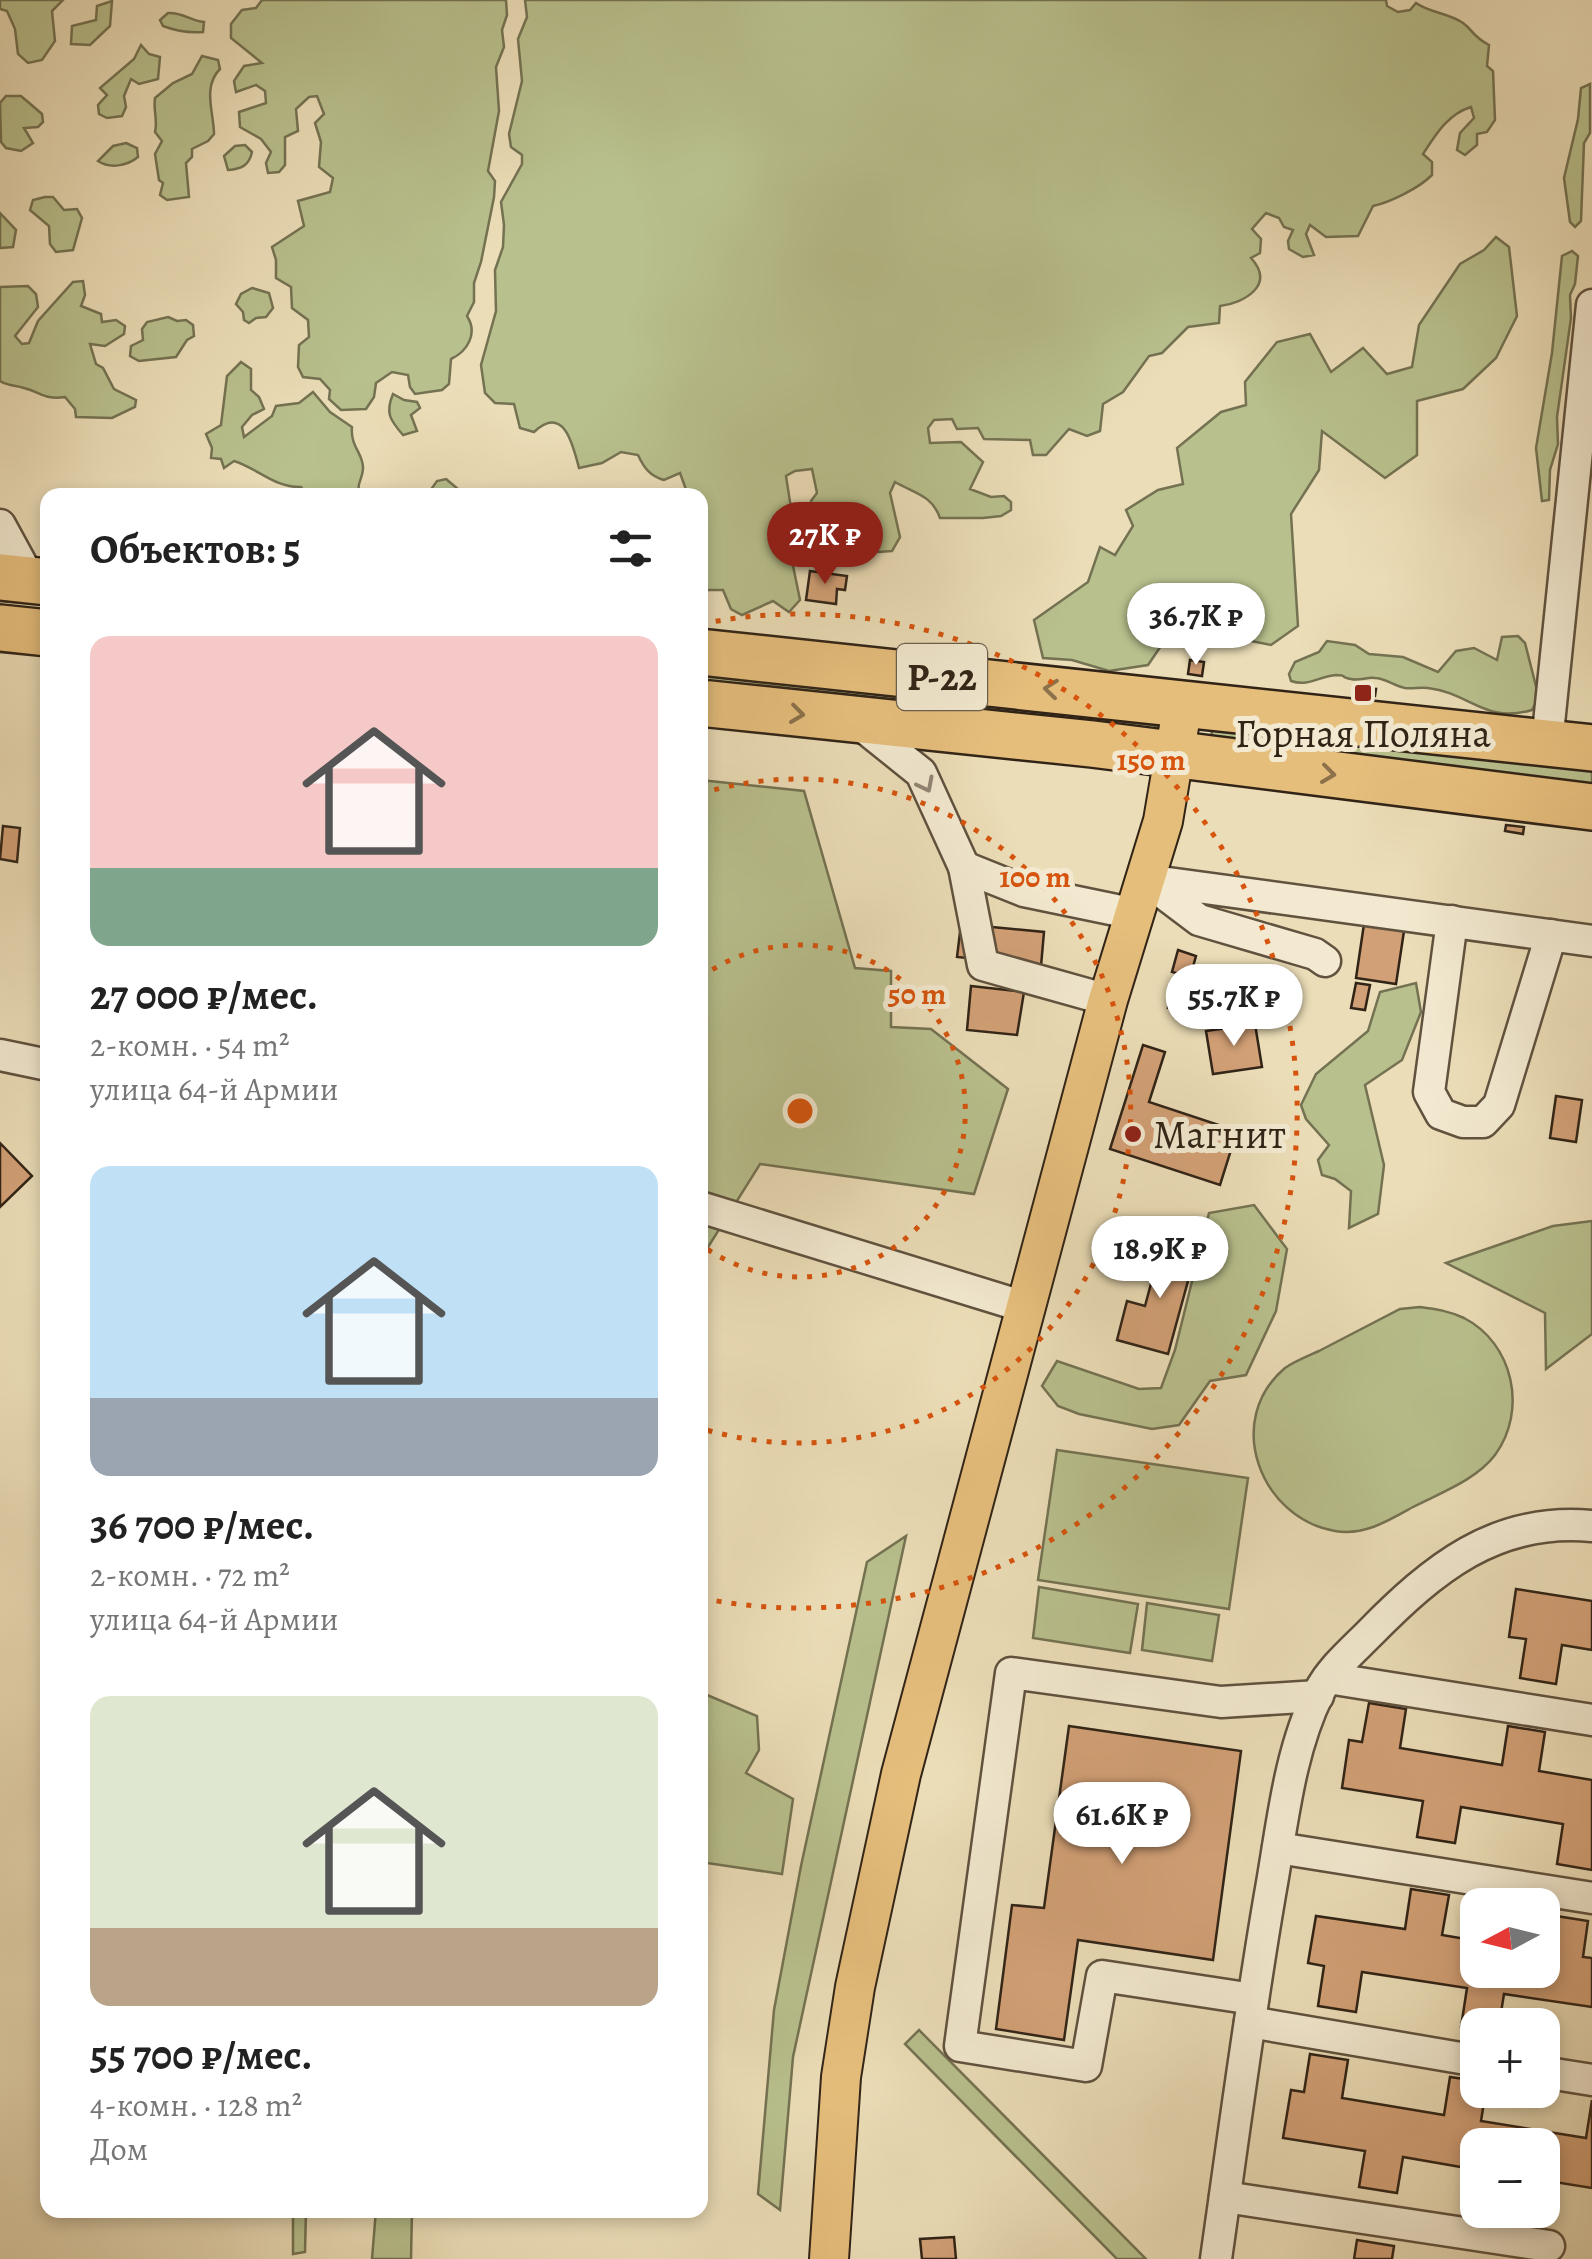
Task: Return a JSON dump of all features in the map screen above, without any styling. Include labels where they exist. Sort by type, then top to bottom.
[{"type":"highway","points":[[0,628],[40,633]]},
{"type":"highway","name":"Р-22","points":[[708,653],[1592,748]]},
{"type":"highway","name":"Р-22","points":[[708,703],[1092,744],[1592,807]]},
{"type":"main road","points":[[829,2259],[841,2077],[855,1987],[902,1774],[1108,1000],[1141,897],[1176,756],[1183,703]]},
{"type":"street","points":[[1547,743],[1580,544],[1592,305]]},
{"type":"street","points":[[0,525],[26,580]]},
{"type":"street","points":[[855,720],[921,772],[964,868],[983,965],[1108,1000]]},
{"type":"street","points":[[964,868],[1024,890],[1452,921],[1592,941]]},
{"type":"street","points":[[1141,897],[1199,920],[1315,954],[1326,961]]},
{"type":"street","points":[[1452,921],[1428,1092],[1441,1114],[1463,1122],[1483,1122],[1499,1105],[1551,935]]},
{"type":"street","points":[[0,1056],[40,1064]]},
{"type":"street","points":[[708,1209],[1026,1308]]},
{"type":"street","points":[[1216,2259],[1278,1848],[1302,1735],[1323,1687],[1406,1598],[1462,1554],[1512,1531],[1562,1524],[1592,1526]]},
{"type":"street","points":[[1460,2057],[1102,1976],[1086,2066],[960,2046],[1011,1674],[1221,1702],[1323,1687],[1592,1720]]},
{"type":"street","points":[[1278,1848],[1592,1898]]},
{"type":"street","points":[[1560,2075],[1592,2080]]},
{"type":"street","points":[[1224,2197],[1549,2246]]},
{"type":"green space","points":[[0,0],[63,0],[52,11],[55,41],[42,60],[28,63],[18,54],[15,29],[7,11],[0,9]]},
{"type":"green space","points":[[262,0],[506,0],[504,47],[496,67],[499,111],[488,171],[495,181],[494,197],[474,283],[474,302],[467,316],[471,335],[462,351],[451,359],[449,384],[442,390],[415,394],[408,375],[392,372],[376,383],[374,397],[366,409],[341,410],[329,399],[330,390],[320,379],[303,377],[298,367],[299,345],[309,337],[308,320],[292,308],[291,287],[276,278],[272,247],[304,226],[298,201],[330,192],[333,178],[319,167],[321,142],[315,123],[324,114],[317,96],[309,97],[296,109],[298,131],[285,137],[285,165],[279,172],[268,173],[266,163],[271,152],[261,139],[240,127],[239,112],[266,103],[265,91],[256,85],[236,92],[234,81],[244,66],[262,63],[231,38],[231,24],[242,10],[256,8]]},
{"type":"green space","points":[[525,0],[1386,0],[1387,6],[1398,12],[1410,10],[1416,3],[1458,20],[1489,45],[1487,66],[1493,71],[1495,120],[1487,132],[1477,134],[1477,145],[1465,155],[1457,150],[1460,133],[1474,118],[1471,107],[1456,114],[1423,154],[1432,162],[1432,175],[1404,194],[1373,206],[1358,236],[1326,237],[1310,225],[1306,234],[1314,255],[1303,257],[1289,249],[1293,230],[1266,213],[1252,229],[1261,239],[1260,253],[1251,258],[1260,276],[1254,291],[1220,306],[1219,323],[1188,327],[1162,353],[1149,356],[1123,392],[1103,404],[1100,431],[1087,436],[1069,429],[1046,455],[1033,455],[1030,440],[984,439],[978,428],[957,429],[952,419],[934,420],[928,428],[930,443],[961,442],[983,462],[970,489],[991,497],[1004,496],[1011,502],[1011,510],[1001,516],[940,518],[927,499],[895,482],[890,493],[900,537],[892,551],[878,552],[869,544],[859,545],[861,510],[852,505],[823,505],[819,523],[812,516],[811,501],[817,493],[812,469],[786,476],[797,517],[783,540],[790,551],[800,600],[789,612],[773,601],[742,615],[731,609],[723,590],[708,590],[708,488],[685,488],[680,473],[664,480],[659,478],[648,471],[638,455],[621,452],[602,463],[579,468],[570,439],[560,425],[544,425],[534,432],[520,428],[514,404],[495,403],[485,393],[481,365],[496,311],[495,270],[503,247],[501,202],[522,164],[522,155],[511,147],[509,134],[522,81],[518,39],[527,17]]},
{"type":"green space","points":[[112,1],[110,26],[90,45],[71,44],[72,26],[96,20],[97,6]]},
{"type":"green space","points":[[168,13],[204,22],[203,32],[163,26],[160,20]]},
{"type":"green space","points":[[141,45],[149,54],[160,57],[158,79],[139,84],[131,79],[122,116],[107,118],[99,114],[98,105],[107,95],[100,88],[134,59]]},
{"type":"green space","points":[[202,56],[218,60],[220,69],[210,92],[214,134],[192,149],[192,157],[186,163],[189,197],[167,200],[160,195],[163,183],[159,180],[155,154],[162,141],[155,132],[155,98],[192,74]]},
{"type":"green space","points":[[1590,84],[1590,133],[1584,143],[1581,221],[1575,227],[1570,222],[1564,178],[1581,88]]},
{"type":"green space","points":[[6,96],[21,96],[42,114],[43,122],[38,127],[24,128],[33,143],[21,151],[6,148],[1,142],[0,103]]},
{"type":"green space","points":[[126,143],[137,148],[138,157],[134,160],[113,166],[98,161],[113,146]]},
{"type":"green space","points":[[245,145],[252,152],[247,164],[228,170],[224,156],[235,146]]},
{"type":"green space","points":[[53,197],[64,210],[77,209],[82,218],[73,250],[56,252],[50,244],[49,226],[30,210],[33,200]]},
{"type":"green space","points":[[0,213],[16,230],[13,247],[0,248]]},
{"type":"green space","points":[[1496,237],[1509,247],[1517,316],[1496,358],[1463,389],[1417,401],[1417,455],[1385,478],[1322,431],[1319,470],[1291,514],[1298,626],[1271,645],[1231,637],[1200,617],[1183,642],[1167,637],[1148,665],[1109,671],[1072,660],[1043,658],[1034,620],[1088,582],[1100,547],[1115,555],[1133,526],[1126,510],[1158,490],[1183,484],[1177,448],[1221,412],[1246,405],[1245,382],[1277,342],[1310,334],[1331,372],[1363,348],[1387,374],[1412,367],[1419,325],[1460,264],[1484,250]]},
{"type":"green space","points":[[1572,251],[1578,256],[1557,417],[1558,444],[1550,470],[1549,500],[1542,501],[1536,448],[1552,353],[1562,256]]},
{"type":"green space","points":[[83,281],[85,295],[81,306],[101,314],[102,322],[116,320],[125,326],[124,334],[105,346],[90,344],[96,364],[103,368],[114,389],[136,400],[135,407],[112,418],[76,417],[65,397],[47,397],[0,381],[0,287],[28,286],[36,294],[38,307],[15,336],[22,344],[29,343],[38,321],[73,282]]},
{"type":"green space","points":[[252,288],[269,293],[273,308],[266,317],[249,323],[236,304],[241,294]]},
{"type":"green space","points":[[168,317],[193,325],[194,336],[176,357],[139,361],[130,356],[131,346],[143,340],[142,329],[147,322]]},
{"type":"green space","points":[[241,362],[251,369],[251,390],[264,409],[242,427],[244,437],[272,416],[276,406],[299,403],[313,392],[330,412],[352,427],[363,464],[359,488],[302,488],[274,481],[234,461],[224,468],[221,459],[211,458],[212,448],[206,434],[221,425],[227,376]]},
{"type":"green space","points":[[393,394],[417,402],[420,408],[411,415],[417,431],[403,435],[395,425],[389,411]]},
{"type":"green space","points":[[446,479],[457,488],[432,488],[437,481]]},
{"type":"green space","points":[[1518,636],[1525,643],[1539,698],[1532,710],[1516,713],[1490,711],[1443,691],[1405,688],[1379,678],[1336,675],[1297,683],[1291,681],[1289,674],[1295,662],[1319,652],[1327,641],[1355,645],[1369,654],[1403,657],[1438,672],[1456,651],[1474,648],[1497,660],[1502,637]]},
{"type":"green space","points":[[708,674],[1153,725],[1163,731],[708,687]]},
{"type":"green space","points":[[1212,729],[1592,770],[1592,784],[1211,742]]},
{"type":"green space","points":[[708,781],[804,791],[855,968],[891,971],[891,1027],[931,1029],[1008,1089],[974,1194],[760,1164],[708,1247]]},
{"type":"green space","points":[[1416,983],[1421,1012],[1402,1060],[1365,1085],[1384,1165],[1378,1214],[1349,1228],[1351,1191],[1322,1175],[1318,1160],[1329,1145],[1306,1119],[1301,1105],[1316,1074],[1368,1031],[1380,992]]},
{"type":"green space","points":[[1254,1205],[1287,1249],[1276,1311],[1246,1375],[1210,1381],[1179,1425],[1152,1429],[1058,1406],[1042,1386],[1057,1361],[1139,1389],[1161,1388],[1175,1350],[1209,1213]]},
{"type":"green space","points":[[1592,1221],[1592,1334],[1546,1369],[1545,1313],[1446,1263],[1553,1226]]},
{"type":"green space","points":[[1420,1307],[1464,1318],[1494,1344],[1504,1360],[1513,1398],[1505,1437],[1495,1455],[1478,1472],[1385,1522],[1346,1532],[1309,1522],[1287,1507],[1270,1487],[1259,1464],[1254,1439],[1256,1414],[1266,1389],[1293,1363],[1400,1309]]},
{"type":"green space","points":[[1057,1450],[1248,1478],[1229,1609],[1038,1580]]},
{"type":"green space","points":[[906,1536],[793,2057],[780,2210],[758,2194],[774,2010],[867,1562]]},
{"type":"green space","points":[[1039,1587],[1138,1604],[1130,1653],[1033,1638]]},
{"type":"green space","points":[[1147,1603],[1219,1615],[1212,1661],[1142,1650]]},
{"type":"green space","points":[[708,1695],[757,1716],[759,1750],[746,1773],[793,1799],[782,1874],[708,1863]]},
{"type":"green space","points":[[919,2030],[1146,2259],[1117,2259],[905,2044]]},
{"type":"green space","points":[[293,2218],[306,2218],[305,2252],[293,2254]]},
{"type":"green space","points":[[375,2218],[412,2218],[411,2259],[372,2259]]},
{"type":"building","points":[[824,509],[852,511],[850,532],[822,530]]},
{"type":"building","points":[[810,571],[847,576],[845,590],[837,589],[836,604],[806,600]]},
{"type":"building","points":[[1190,660],[1204,662],[1202,676],[1188,674]]},
{"type":"building","points":[[1356,688],[1376,689],[1375,696],[1356,695]]},
{"type":"building","points":[[1506,825],[1524,827],[1523,834],[1505,831]]},
{"type":"building","points":[[3,826],[20,828],[17,862],[0,859]]},
{"type":"building","points":[[961,924],[1044,932],[1041,966],[957,957]]},
{"type":"building","points":[[1364,924],[1404,931],[1396,984],[1356,978]]},
{"type":"building","points":[[1178,950],[1196,956],[1190,977],[1172,972]]},
{"type":"building","points":[[1176,981],[1199,990],[1191,1015],[1168,1008]]},
{"type":"building","points":[[1356,983],[1370,985],[1365,1010],[1351,1008]]},
{"type":"building","points":[[971,986],[1024,992],[1017,1035],[967,1030]]},
{"type":"building","points":[[1255,1024],[1262,1067],[1213,1074],[1206,1031]]},
{"type":"building","points":[[1143,1045],[1165,1052],[1149,1102],[1237,1131],[1220,1185],[1110,1149]]},
{"type":"building","points":[[1556,1096],[1582,1100],[1576,1142],[1550,1138]]},
{"type":"building","points":[[0,1143],[32,1176],[0,1207]]},
{"type":"building","points":[[1163,1239],[1197,1248],[1168,1354],[1117,1340],[1127,1301],[1145,1306]]},
{"type":"building","points":[[1516,1589],[1592,1601],[1592,1650],[1562,1645],[1556,1684],[1520,1678],[1526,1639],[1509,1637]]},
{"type":"building","points":[[1369,1703],[1406,1709],[1400,1748],[1502,1765],[1508,1726],[1545,1732],[1539,1771],[1592,1780],[1592,1870],[1557,1864],[1563,1824],[1461,1807],[1455,1843],[1417,1837],[1423,1801],[1342,1788],[1349,1740],[1362,1742]]},
{"type":"building","points":[[1069,1726],[1241,1751],[1213,1960],[1078,1940],[1064,2040],[996,2029],[1012,1905],[1044,1908]]},
{"type":"building","points":[[1411,1889],[1449,1895],[1442,1935],[1460,1938],[1460,1987],[1362,1972],[1356,2012],[1318,2006],[1324,1966],[1308,1963],[1316,1916],[1405,1929]]},
{"type":"building","points":[[1560,1917],[1588,1921],[1583,1957],[1592,1958],[1592,2007],[1504,1994],[1502,2008],[1464,2008],[1467,1988],[1560,1988]]},
{"type":"building","points":[[1310,2054],[1348,2060],[1342,2098],[1444,2115],[1450,2077],[1460,2078],[1460,2108],[1483,2108],[1481,2121],[1524,2128],[1460,2128],[1460,2167],[1403,2157],[1397,2193],[1359,2187],[1365,2151],[1283,2138],[1291,2090],[1304,2092]]},
{"type":"building","points":[[1592,2100],[1592,2188],[1560,2183],[1560,2134],[1586,2138]]},
{"type":"building","points":[[954,2237],[956,2259],[922,2259],[920,2239]]},
{"type":"building","points":[[1357,2240],[1394,2246],[1392,2259],[1354,2259]]},
{"type":"place","name":"Горная Поляна","points":[[1363,693]]},
{"type":"place","name":"Магнит","points":[[1133,1134]]}]
